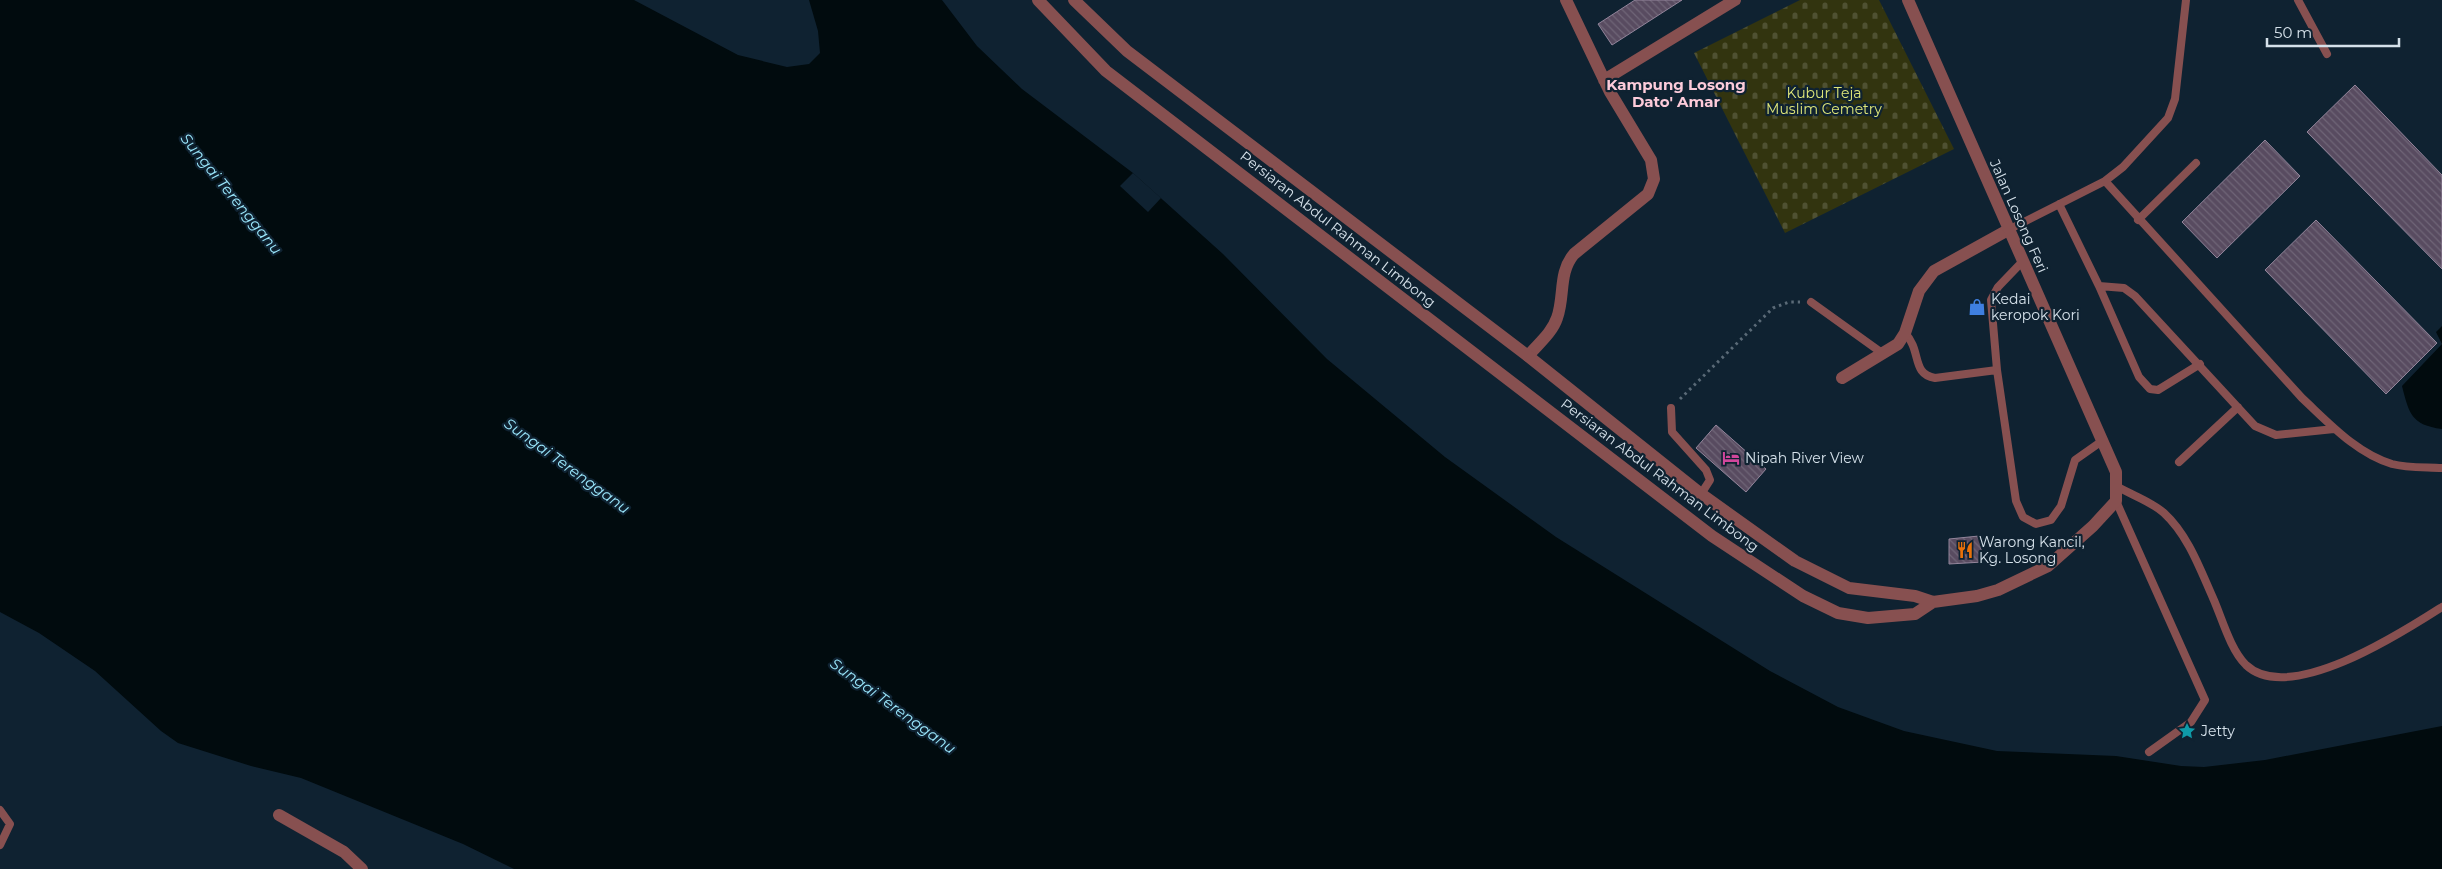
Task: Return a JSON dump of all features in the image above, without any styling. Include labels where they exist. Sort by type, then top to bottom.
[{"type":"street","name":"Persiaran Abdul Rahman Limbong","points":[[1038,0],[1106,71],[1720,542],[1803,596],[1838,613],[1868,618],[1915,614],[1933,602]]},
{"type":"street","name":"Persiaran Abdul Rahman Limbong","points":[[1074,0],[1127,51],[1528,356],[1702,494],[1795,561],[1849,588],[1915,596],[1933,602]]},
{"type":"street","points":[[1528,356],[1552,329],[1558,317],[1567,262],[1574,254],[1648,194],[1654,179],[1651,160],[1604,80],[1566,0]]},
{"type":"street","points":[[1604,80],[1735,0]]},
{"type":"street","name":"Jalan Losong Feri","points":[[1908,0],[2116,472],[2118,487],[2116,501]]},
{"type":"street","points":[[1842,378],[1898,344],[1905,333],[1919,291],[1934,271],[2008,230]]},
{"type":"street","points":[[1933,602],[1977,596],[1998,590],[2048,566],[2093,526],[2116,501]]},
{"type":"street","points":[[279,815],[344,852],[362,869]]},
{"type":"lane","points":[[2008,230],[2105,181],[2123,168],[2168,118],[2176,99],[2186,0]]},
{"type":"lane","points":[[2298,0],[2327,54]]},
{"type":"lane","points":[[2138,220],[2196,163]]},
{"type":"lane","points":[[2105,181],[2138,220],[2302,398],[2334,429],[2372,456],[2394,464],[2442,468]]},
{"type":"lane","points":[[2059,204],[2099,286],[2139,377],[2150,389],[2158,390],[2200,364]]},
{"type":"lane","points":[[2022,262],[1998,286],[1991,300],[1997,370],[2016,501],[2023,517],[2036,524],[2051,520],[2061,506],[2075,460],[2102,441]]},
{"type":"lane","points":[[2099,286],[2124,288],[2136,296],[2255,426],[2276,435],[2334,429]]},
{"type":"lane","points":[[1811,302],[1882,353]]},
{"type":"lane","points":[[1905,333],[1913,342],[1921,372],[1927,377],[1936,378],[1997,370]]},
{"type":"lane","points":[[2179,462],[2238,407]]},
{"type":"lane","points":[[1671,408],[1672,432],[1706,470],[1710,480],[1702,494]]},
{"type":"lane","points":[[2118,487],[2163,512],[2174,523],[2194,556],[2236,651],[2247,666],[2258,672],[2282,678],[2307,675],[2394,638],[2442,606]]},
{"type":"lane","points":[[2116,501],[2205,700],[2191,722],[2149,752]]},
{"type":"lane","points":[[0,810],[10,824],[8,832],[0,845]]},
{"type":"path","points":[[1671,408],[1773,308],[1789,302],[1811,302]]},
{"type":"green space","name":"Kubur Teja Muslim Cemetry","points":[[1800,0],[1879,0],[1954,149],[1785,233],[1694,53]]},
{"type":"water","name":"Sungai Terengganu","points":[[0,0],[634,0],[738,55],[787,67],[809,64],[820,53],[818,31],[809,0],[942,0],[977,46],[1022,89],[1133,173],[1223,254],[1327,359],[1445,457],[1556,537],[1770,671],[1838,707],[1904,731],[1997,751],[2116,756],[2181,766],[2204,767],[2265,760],[2442,726],[2442,869],[514,869],[463,844],[301,778],[251,766],[178,743],[161,731],[95,671],[39,633],[0,612]]},
{"type":"water","points":[[2442,326],[2442,344],[2436,332]]},
{"type":"water","points":[[2442,344],[2442,429],[2424,424],[2413,416],[2407,404],[2402,386]]},
{"type":"pier","points":[[1133,173],[1161,198],[1148,212],[1120,186]]},
{"type":"building","points":[[1635,0],[1682,0],[1612,45],[1598,24]]},
{"type":"building","points":[[2355,85],[2442,175],[2442,269],[2307,132]]},
{"type":"building","points":[[2265,140],[2300,176],[2217,258],[2182,222]]},
{"type":"building","points":[[2316,220],[2437,343],[2386,394],[2265,270]]},
{"type":"building","name":"Nipah River View","points":[[1716,425],[1766,469],[1746,492],[1696,448]]},
{"type":"building","name":"Warong Kancil, Kg. Losong","points":[[1979,536],[1983,562],[1949,564],[1949,539]]},
{"type":"place","name":"Kedai keropok Kori","points":[[1977,307]]},
{"type":"place","name":"Nipah River View","points":[[1731,458]]},
{"type":"place","name":"Warong Kancil, Kg. Losong","points":[[1965,550]]},
{"type":"place","name":"Jetty","points":[[2187,731]]},
{"type":"district","name":"Kampung Losong Dato' Amar","points":[[1676,94]]}]
